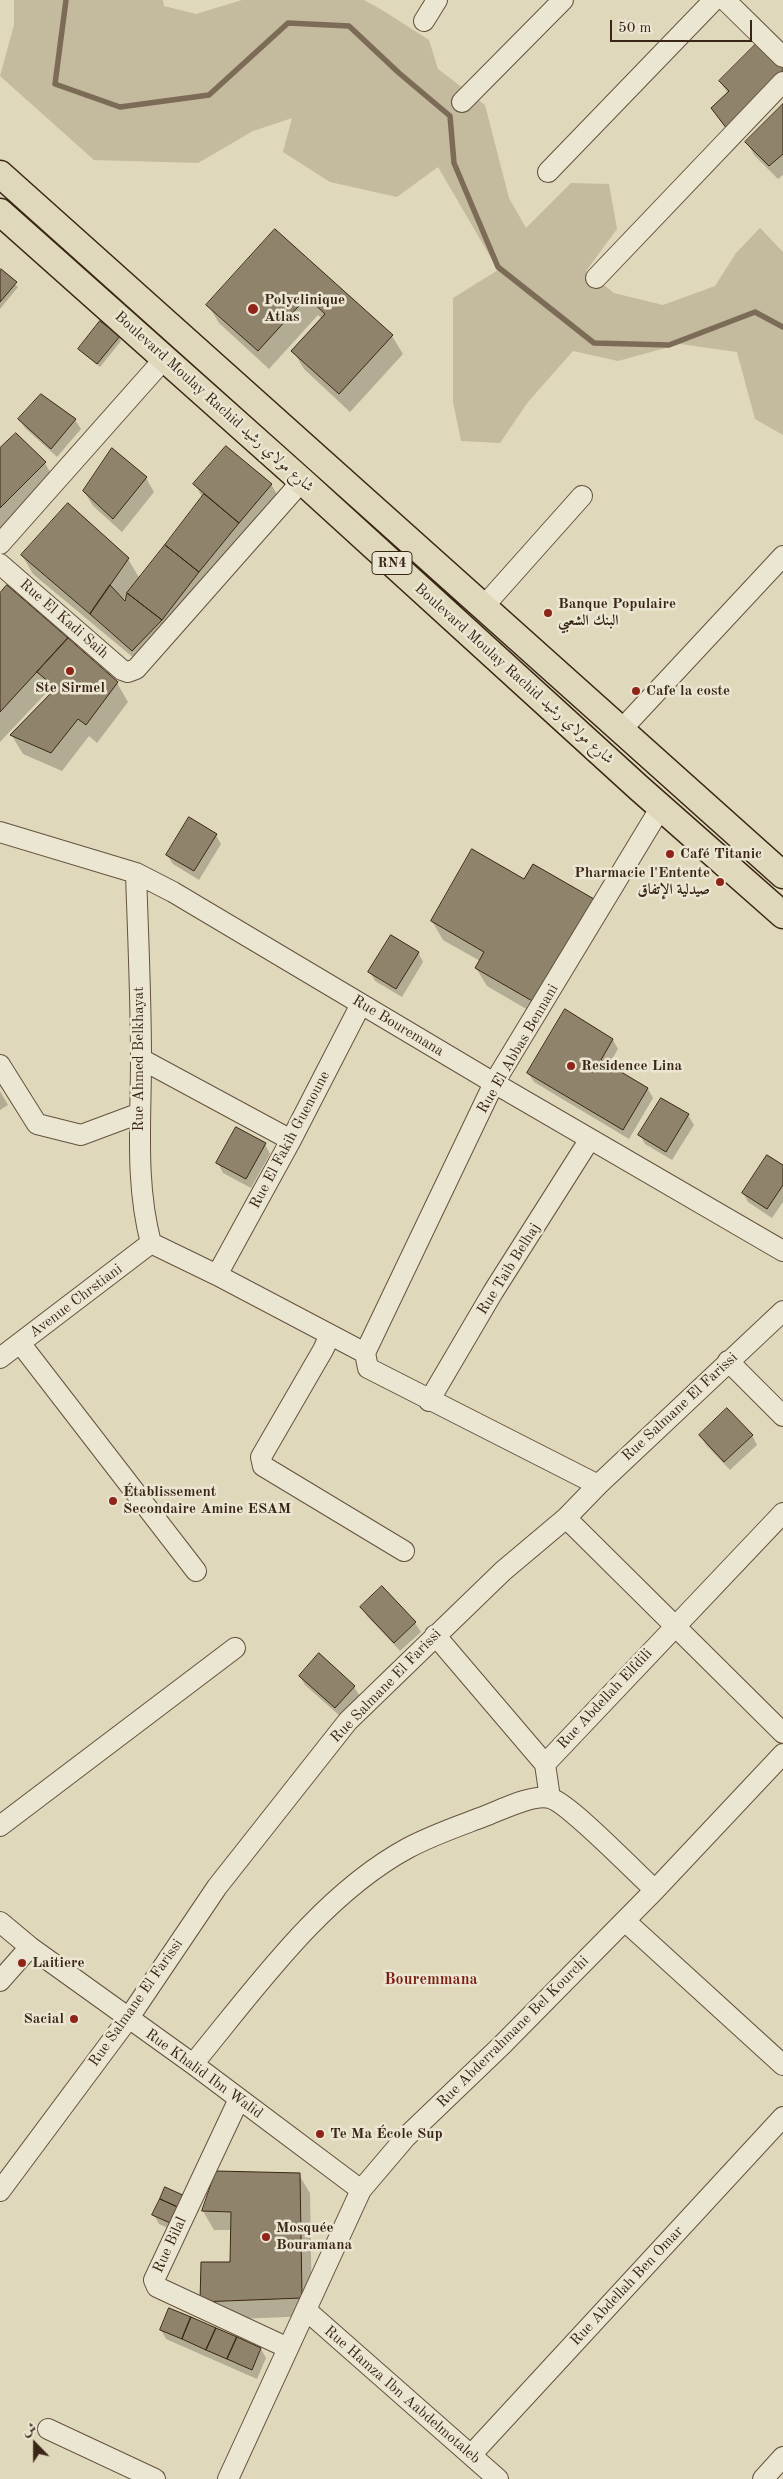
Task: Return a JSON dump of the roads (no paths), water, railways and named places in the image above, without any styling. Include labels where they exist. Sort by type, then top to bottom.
[{"type":"main road","name":"Boulevard Moulay Rachid شارع مولاي رشيد","points":[[0,174],[783,875]]},
{"type":"main road","name":"Boulevard Moulay Rachid شارع مولاي رشيد","points":[[0,212],[302,481],[661,807],[783,915]]},
{"type":"street","points":[[424,21],[437,0]]},
{"type":"street","points":[[462,102],[563,0]]},
{"type":"street","points":[[548,172],[714,0]]},
{"type":"street","points":[[724,0],[783,57]]},
{"type":"street","points":[[596,278],[783,82]]},
{"type":"street","points":[[0,544],[165,358]]},
{"type":"street","name":"Rue El Kadi Saih","points":[[3,572],[122,670],[128,672],[136,669],[302,481]]},
{"type":"street","points":[[484,606],[582,496]]},
{"type":"street","points":[[621,730],[783,556]]},
{"type":"street","name":"Rue El Abbas Bennani","points":[[365,1354],[494,1083],[661,807]]},
{"type":"street","name":"Rue Bouremana","points":[[0,832],[136,873],[174,892],[494,1083],[783,1251]]},
{"type":"street","name":"Rue Ahmed Belkhayat","points":[[136,873],[143,1213],[152,1243]]},
{"type":"street","name":"Rue El Fakih Guenoune","points":[[217,1275],[291,1140],[361,1004]]},
{"type":"street","points":[[141,1059],[291,1140]]},
{"type":"street","points":[[0,1065],[37,1124],[81,1135],[140,1113]]},
{"type":"street","name":"Rue Taib Belhaj","points":[[429,1400],[498,1284],[590,1139]]},
{"type":"street","points":[[152,1243],[217,1275],[365,1354],[368,1368],[598,1485]]},
{"type":"street","name":"Avenue Chrstiani","points":[[0,1358],[152,1243]]},
{"type":"street","name":"Rue Salmane El Farissi","points":[[0,2190],[128,2019],[217,1888],[299,1781],[348,1721],[435,1635],[503,1571],[566,1518],[598,1485],[783,1311]]},
{"type":"street","points":[[330,1335],[261,1457],[261,1462],[263,1466],[404,1552]]},
{"type":"street","points":[[20,1343],[196,1571]]},
{"type":"street","points":[[728,1361],[783,1416]]},
{"type":"street","name":"Rue Abdellah Elfdili","points":[[435,1635],[545,1764],[675,1624],[783,1513]]},
{"type":"street","points":[[566,1518],[783,1733]]},
{"type":"street","points":[[0,1826],[234,1648]]},
{"type":"street","name":"Rue Abderrahmane Bel Kourchi","points":[[228,2479],[361,2190],[406,2137],[502,2045],[655,1890],[783,1754]]},
{"type":"street","points":[[545,1764],[550,1798]]},
{"type":"street","points":[[193,2064],[312,1922],[382,1865],[406,1849],[452,1828],[514,1805],[535,1799],[550,1798],[582,1822],[655,1890]]},
{"type":"street","points":[[624,1921],[783,2065]]},
{"type":"street","name":"Rue Khalid Ibn Walid","points":[[0,1922],[30,1947],[193,2064],[361,2190]]},
{"type":"street","points":[[0,1981],[30,1947]]},
{"type":"street","name":"Rue Bilal","points":[[239,2099],[154,2280],[157,2287],[288,2348]]},
{"type":"street","name":"Rue Abdellah Ben Omar","points":[[471,2455],[783,2117]]},
{"type":"street","name":"Rue Hamza Ibn Aabdelmotaleb","points":[[306,2310],[498,2479]]},
{"type":"street","points":[[48,2429],[155,2479]]},
{"type":"street","points":[[763,2479],[783,2457]]},
{"type":"waterway","points":[[66,0],[55,84],[120,107],[209,95],[288,23],[349,26],[399,73],[450,116],[454,163],[498,267],[594,343],[669,345],[755,312],[783,327]]},
{"type":"place","name":"Polyclinique Atlas","points":[[253,309]]},
{"type":"place","name":"Banque Populaire البنك الشعبي","points":[[548,613]]},
{"type":"place","name":"Ste Sirmel","points":[[70,671]]},
{"type":"place","name":"Cafe la coste","points":[[636,691]]},
{"type":"place","name":"Café Titanic","points":[[670,854]]},
{"type":"place","name":"Pharmacie l'Entente صيدلية الإتفاق","points":[[720,882]]},
{"type":"place","name":"Residence Lina","points":[[571,1066]]},
{"type":"place","name":"Établissement Secondaire Amine ESAM","points":[[113,1501]]},
{"type":"place","name":"Laitiere","points":[[22,1963]]},
{"type":"place","name":"Sacial","points":[[74,2019]]},
{"type":"place","name":"Te Ma École Sup","points":[[320,2134]]},
{"type":"place","name":"Mosquée Bouramana","points":[[266,2237]]},
{"type":"district","name":"Bouremmana","points":[[431,1980]]}]
